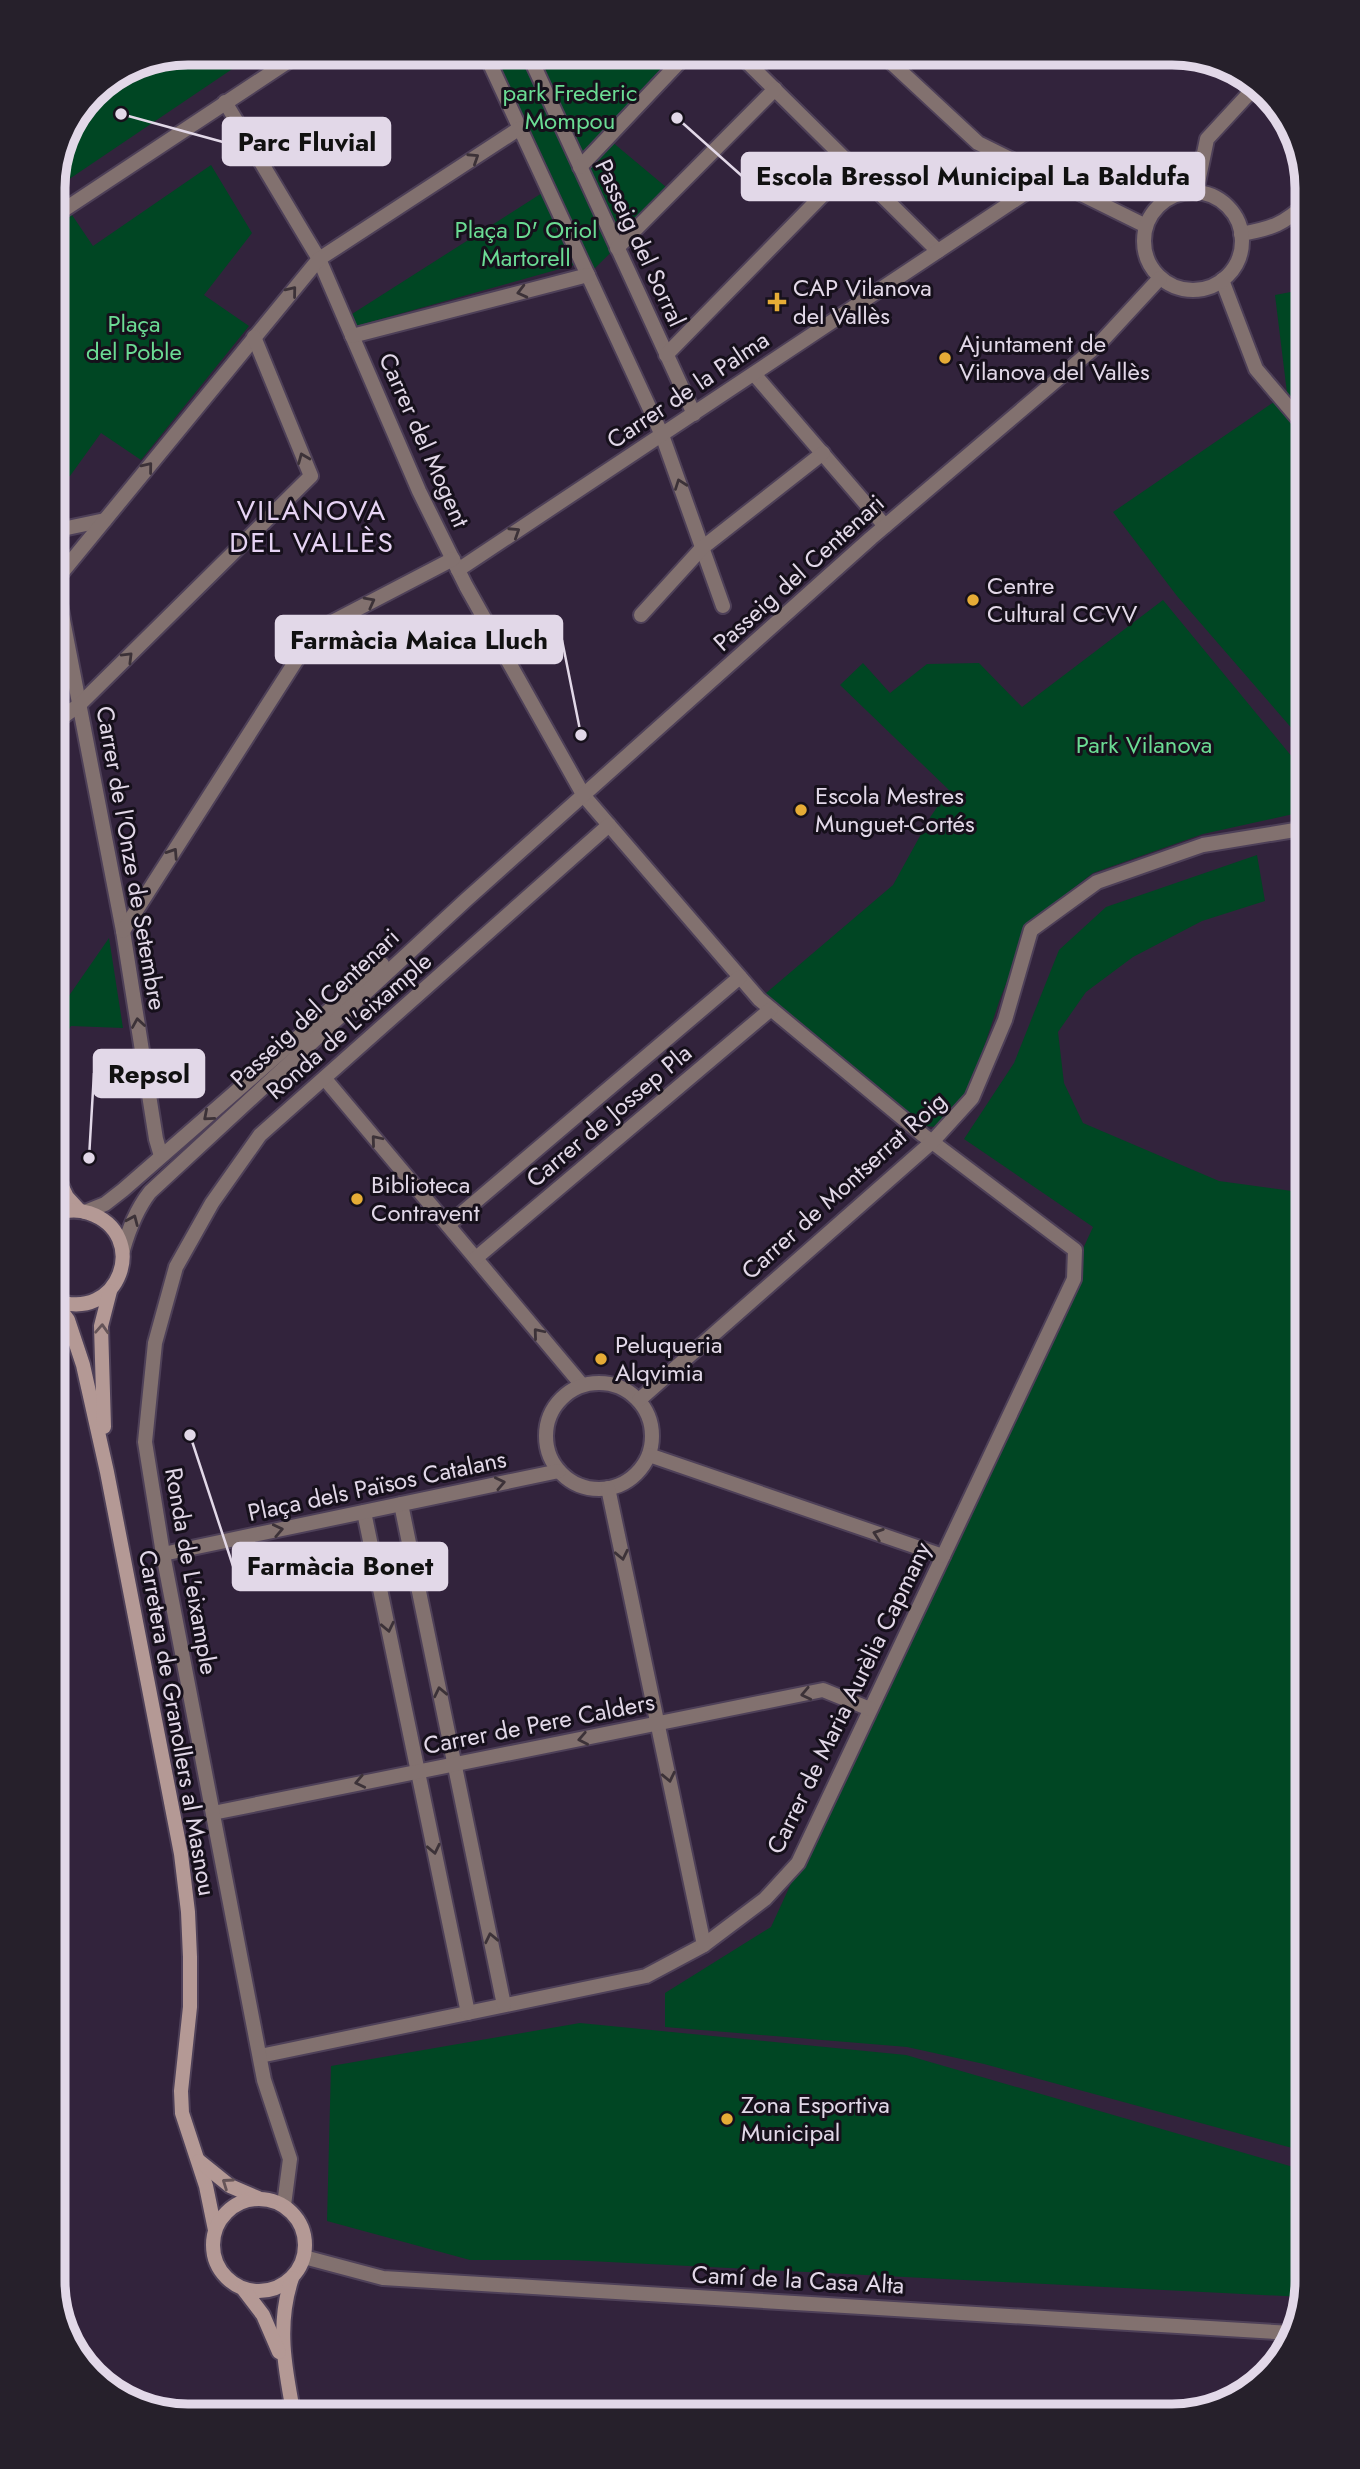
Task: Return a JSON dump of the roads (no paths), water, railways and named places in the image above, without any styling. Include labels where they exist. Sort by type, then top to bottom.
[{"type":"main road","points":[[65,1193],[82,1211],[106,1222],[114,1230],[122,1250]]},
{"type":"main road","points":[[65,1211],[82,1211]]},
{"type":"main road","name":"Carretera de Granollers al Masnou","points":[[104,1460],[101,1326],[110,1291],[121,1272],[122,1250]]},
{"type":"main road","points":[[65,1305],[79,1306],[92,1303],[110,1291]]},
{"type":"main road","name":"Carretera de Granollers al Masnou","points":[[65,1316],[77,1343],[104,1460],[181,1854],[190,1957],[190,2007],[182,2102],[188,2134],[212,2207],[215,2230]]},
{"type":"main road","points":[[199,2161],[230,2186],[259,2199],[284,2205],[302,2225],[304,2257],[292,2278],[284,2304],[283,2361]]},
{"type":"main road","points":[[259,2199],[234,2206],[222,2217],[215,2230],[213,2243],[217,2266],[226,2279],[244,2290],[263,2315],[283,2361],[292,2404]]},
{"type":"main road","points":[[244,2290],[274,2289],[292,2278]]},
{"type":"street","points":[[65,209],[281,65]]},
{"type":"street","points":[[491,65],[662,435],[723,606]]},
{"type":"street","name":"Passeig del Sorral","points":[[533,65],[694,414]]},
{"type":"street","points":[[580,167],[677,65]]},
{"type":"street","points":[[750,65],[938,251]]},
{"type":"street","points":[[894,65],[978,143],[1146,226]]},
{"type":"street","points":[[617,248],[775,89]]},
{"type":"street","points":[[1196,192],[1207,139],[1249,92]]},
{"type":"street","name":"Carrer del Mogent","points":[[225,102],[319,258],[419,491],[455,564],[584,796],[740,977],[771,1009],[932,1142],[1075,1250]]},
{"type":"street","points":[[65,562],[105,520],[319,258],[520,128]]},
{"type":"street","points":[[666,355],[852,165]]},
{"type":"street","name":"Carrer de la Palma","points":[[123,931],[315,631],[455,564],[662,435],[1048,178]]},
{"type":"street","points":[[1196,192],[1211,195],[1225,204],[1236,217],[1241,234],[1241,249],[1235,265],[1222,280],[1207,288],[1192,290],[1175,287],[1160,278],[1147,258],[1143,242],[1146,226],[1154,211],[1164,201],[1179,194],[1196,192]]},
{"type":"street","points":[[1241,234],[1271,229],[1295,213]]},
{"type":"street","points":[[352,335],[588,275]]},
{"type":"street","name":"Passeig del Centenari","points":[[122,1250],[140,1205],[150,1192],[467,900],[885,526],[1100,343],[1160,278]]},
{"type":"street","points":[[1222,280],[1256,369],[1295,415]]},
{"type":"street","points":[[65,715],[79,705],[311,476],[254,337]]},
{"type":"street","points":[[754,374],[885,526]]},
{"type":"street","points":[[641,615],[702,548],[822,453]]},
{"type":"street","points":[[65,528],[105,520]]},
{"type":"street","name":"Carrer de l'Onze de Setembre","points":[[65,632],[123,931],[161,1156]]},
{"type":"street","name":"Ronda de L'eixample","points":[[284,2205],[289,2159],[264,2080],[163,1554],[145,1442],[155,1343],[176,1267],[212,1203],[260,1135],[609,825]]},
{"type":"street","name":"Carrer de Montserrat Roig","points":[[639,1401],[932,1142],[972,1098],[1005,1020],[1031,930],[1097,882],[1203,845],[1295,830]]},
{"type":"street","name":"Passeig del Centenari","points":[[82,1211],[105,1204],[385,962],[467,900]]},
{"type":"street","name":"Carrer de Jossep Pla","points":[[448,1225],[740,977]]},
{"type":"street","name":"Carrer de Jossep Pla","points":[[476,1258],[771,1009]]},
{"type":"street","points":[[325,1079],[582,1385]]},
{"type":"street","name":"Carrer de Maria Aurèlia Capmany","points":[[260,2056],[646,1976],[704,1945],[765,1899],[798,1863],[1074,1279],[1075,1250]]},
{"type":"street","points":[[607,1383],[625,1389],[639,1401],[649,1416],[652,1437],[649,1455],[642,1468],[628,1481],[608,1488],[581,1487],[565,1478],[551,1460],[545,1442],[545,1429],[553,1408],[566,1394],[582,1385],[607,1383]]},
{"type":"street","points":[[649,1455],[943,1556]]},
{"type":"street","name":"Plaça dels Països Catalans","points":[[163,1554],[559,1471]]},
{"type":"street","points":[[608,1488],[704,1945]]},
{"type":"street","points":[[401,1504],[504,2005]]},
{"type":"street","points":[[364,1512],[468,2013]]},
{"type":"street","name":"Carrer de Pere Calders","points":[[213,1813],[823,1690],[870,1709]]},
{"type":"street","name":"Camí de la Casa Alta","points":[[304,2257],[383,2278],[1284,2333]]},
{"type":"place","name":"Parc Fluvial","points":[[121,114]]},
{"type":"place","name":"Escola Bressol Municipal La Baldufa","points":[[677,118]]},
{"type":"place","name":"CAP Vilanova del Vallès","points":[[777,302]]},
{"type":"place","name":"Ajuntament de Vilanova del Vallès","points":[[945,358]]},
{"type":"place","name":"Centre Cultural CCVV","points":[[973,600]]},
{"type":"place","name":"Farmàcia Maica Lluch","points":[[581,735]]},
{"type":"place","name":"Escola Mestres Munguet-Cortés","points":[[801,810]]},
{"type":"place","name":"Repsol","points":[[89,1158]]},
{"type":"place","name":"Biblioteca Contravent","points":[[357,1199]]},
{"type":"place","name":"Peluqueria Alqvimia","points":[[601,1359]]},
{"type":"place","name":"Farmàcia Bonet","points":[[190,1435]]},
{"type":"place","name":"Zona Esportiva Municipal","points":[[727,2119]]},
{"type":"district","name":"VILANOVA DEL VALLÈS","points":[[312,526]]},
{"type":"park label","name":"park Frederic Mompou","points":[[570,107]]},
{"type":"park label","name":"Plaça D' Oriol Martorell","points":[[526,244]]},
{"type":"park label","name":"Plaça del Poble","points":[[134,338]]},
{"type":"park label","name":"Park Vilanova","points":[[1144,745]]}]
